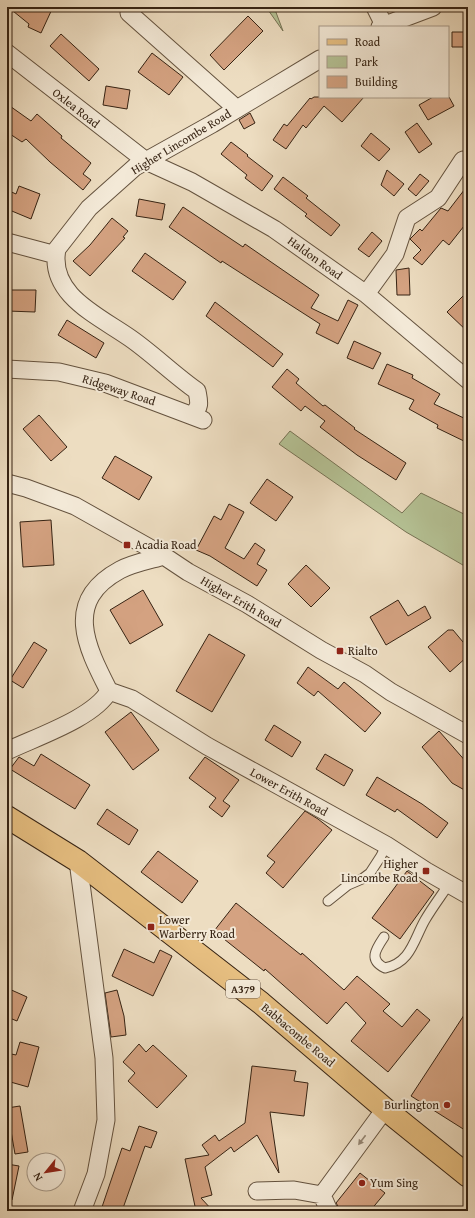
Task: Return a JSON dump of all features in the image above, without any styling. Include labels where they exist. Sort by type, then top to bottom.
[{"type":"main road","name":"Babbacombe Road","points":[[7,817],[78,861],[261,1003],[468,1176]]},
{"type":"street","points":[[375,7],[382,26],[433,7]]},
{"type":"street","points":[[129,13],[236,109]]},
{"type":"street","name":"Oxlea Road","points":[[7,53],[146,161]]},
{"type":"street","name":"Higher Lincombe Road","points":[[56,255],[57,249],[89,208],[135,167],[319,60]]},
{"type":"street","points":[[366,294],[395,254],[407,218],[438,198],[463,160]]},
{"type":"street","name":"Haldon Road","points":[[146,161],[192,182],[274,229],[366,294],[465,371]]},
{"type":"street","points":[[7,242],[56,255]]},
{"type":"street","name":"Ridgeway Road","points":[[7,369],[59,372],[105,383],[198,418],[200,403],[197,391],[173,374],[130,338],[90,313],[72,296],[58,275],[56,255]]},
{"type":"street","name":"Higher Erith Road","points":[[7,483],[26,488],[76,506],[164,556],[188,572],[247,604],[321,650],[365,674],[392,692],[468,735]]},
{"type":"street","points":[[7,751],[68,723],[98,705],[109,691],[88,646],[83,622],[87,606],[94,591],[108,578],[121,570],[164,556]]},
{"type":"street","name":"Lower Erith Road","points":[[109,691],[132,699],[207,746],[386,845],[468,895]]},
{"type":"street","points":[[78,861],[104,1058],[106,1120],[96,1174],[82,1211]]},
{"type":"street","points":[[322,1195],[386,1109]]},
{"type":"street","points":[[257,1191],[294,1190],[322,1195]]},
{"type":"street","points":[[322,1195],[329,1211]]},
{"type":"lane","points":[[328,902],[348,885],[362,879],[370,873],[386,845]]},
{"type":"lane","points":[[384,937],[375,951],[374,956],[378,964],[385,968],[398,961],[413,948],[424,921],[449,884]]},
{"type":"green space","points":[[266,7],[274,7],[283,31]]},
{"type":"green space","points":[[290,431],[402,513],[421,493],[468,516],[468,568],[406,532],[279,444]]},
{"type":"building","points":[[8,7],[53,7],[41,33],[28,27],[29,24]]},
{"type":"building","points":[[248,16],[263,31],[224,70],[210,55]]},
{"type":"building","points":[[452,32],[468,32],[468,47],[452,47]]},
{"type":"building","points":[[61,34],[99,69],[89,81],[50,46]]},
{"type":"building","points":[[152,53],[183,77],[169,95],[138,72]]},
{"type":"building","points":[[106,86],[130,90],[127,109],[103,105]]},
{"type":"building","points":[[314,97],[363,98],[342,122],[324,106],[306,128],[303,125],[286,149],[273,140],[284,124],[287,126],[310,98],[311,99]]},
{"type":"building","points":[[449,97],[454,106],[428,120],[419,105],[431,98]]},
{"type":"building","points":[[7,104],[31,121],[37,114],[62,136],[61,138],[91,163],[83,174],[91,180],[83,190],[26,139],[22,142],[7,132]]},
{"type":"building","points":[[250,113],[255,123],[244,129],[239,120]]},
{"type":"building","points":[[417,123],[432,144],[419,153],[405,132]]},
{"type":"building","points":[[371,133],[390,149],[379,161],[361,146]]},
{"type":"building","points":[[231,142],[273,176],[262,191],[245,178],[247,175],[221,154]]},
{"type":"building","points":[[387,170],[404,184],[394,196],[381,185]]},
{"type":"building","points":[[420,174],[429,181],[416,196],[408,189]]},
{"type":"building","points":[[283,177],[308,196],[306,198],[340,225],[331,236],[305,216],[307,214],[274,189]]},
{"type":"building","points":[[468,185],[468,221],[449,245],[443,240],[422,265],[413,258],[421,250],[410,239],[420,229],[422,231],[441,208],[448,211]]},
{"type":"building","points":[[19,186],[40,194],[31,219],[7,209],[7,190],[16,194]]},
{"type":"building","points":[[139,199],[165,204],[162,220],[136,216]]},
{"type":"building","points":[[183,207],[243,247],[245,244],[319,295],[311,308],[338,321],[348,300],[358,305],[338,344],[316,333],[320,324],[222,261],[221,263],[169,227]]},
{"type":"building","points":[[112,218],[128,231],[123,237],[125,238],[90,276],[73,261],[90,245]]},
{"type":"building","points":[[372,232],[382,241],[369,257],[358,249]]},
{"type":"building","points":[[145,253],[186,282],[173,300],[132,271]]},
{"type":"building","points":[[409,268],[410,295],[397,295],[396,270]]},
{"type":"building","points":[[7,290],[36,290],[35,312],[7,311]]},
{"type":"building","points":[[468,291],[468,332],[447,312]]},
{"type":"building","points":[[215,302],[283,354],[273,367],[206,316]]},
{"type":"building","points":[[67,320],[104,343],[96,358],[58,335]]},
{"type":"building","points":[[354,341],[381,353],[373,369],[347,358]]},
{"type":"building","points":[[387,364],[413,375],[412,378],[440,394],[434,404],[468,420],[468,443],[437,428],[438,425],[409,409],[414,400],[378,384]]},
{"type":"building","points":[[287,369],[299,379],[296,383],[323,406],[325,405],[355,428],[354,429],[406,463],[396,480],[357,455],[320,427],[325,421],[305,406],[301,411],[272,387]]},
{"type":"building","points":[[39,415],[67,447],[51,461],[23,429]]},
{"type":"building","points":[[115,456],[152,477],[139,500],[102,478]]},
{"type":"building","points":[[267,479],[293,497],[276,521],[250,503]]},
{"type":"building","points":[[229,504],[244,512],[225,548],[244,559],[255,543],[265,550],[257,564],[267,570],[257,586],[210,556],[196,550],[214,516],[221,520]]},
{"type":"building","points":[[51,520],[54,565],[23,567],[20,522]]},
{"type":"building","points":[[306,565],[330,588],[311,607],[288,584]]},
{"type":"building","points":[[143,590],[163,625],[130,644],[110,610]]},
{"type":"building","points":[[398,600],[408,616],[425,606],[431,618],[386,645],[370,617]]},
{"type":"building","points":[[448,630],[453,630],[468,648],[468,656],[450,672],[428,647]]},
{"type":"building","points":[[209,634],[245,655],[212,712],[176,691]]},
{"type":"building","points":[[34,642],[47,650],[23,688],[10,680]]},
{"type":"building","points":[[308,667],[338,689],[344,682],[381,713],[365,732],[318,691],[314,696],[297,683]]},
{"type":"building","points":[[131,712],[159,750],[133,770],[105,732]]},
{"type":"building","points":[[274,725],[301,742],[292,757],[265,740]]},
{"type":"building","points":[[439,731],[468,764],[468,792],[452,783],[422,747]]},
{"type":"building","points":[[41,754],[90,785],[75,809],[10,769],[19,757],[34,766]]},
{"type":"building","points":[[325,754],[353,770],[344,786],[316,769]]},
{"type":"building","points":[[205,757],[239,780],[223,801],[230,806],[222,817],[209,807],[216,798],[189,778]]},
{"type":"building","points":[[377,777],[422,804],[448,823],[437,838],[397,809],[395,812],[366,795]]},
{"type":"building","points":[[107,809],[138,830],[129,845],[97,824]]},
{"type":"building","points":[[305,811],[332,830],[283,888],[266,873],[275,862],[267,856]]},
{"type":"building","points":[[158,851],[198,881],[182,903],[141,872]]},
{"type":"building","points":[[407,871],[434,892],[400,939],[372,918]]},
{"type":"building","points":[[236,903],[301,955],[302,953],[344,990],[357,976],[390,1004],[383,1011],[402,1027],[417,1009],[430,1020],[388,1072],[351,1041],[366,1023],[346,1002],[327,1024],[265,969],[264,971],[214,931]]},
{"type":"building","points":[[124,949],[154,963],[160,950],[172,956],[153,996],[112,976]]},
{"type":"building","points":[[7,988],[27,997],[17,1021],[7,1017]]},
{"type":"building","points":[[117,990],[124,1016],[126,1035],[111,1037],[105,993]]},
{"type":"building","name":"Burlington","points":[[468,1009],[468,1132],[411,1096]]},
{"type":"building","points":[[20,1042],[39,1047],[28,1087],[7,1081],[7,1053],[16,1055]]},
{"type":"building","points":[[139,1044],[146,1052],[153,1045],[187,1076],[157,1108],[128,1081],[135,1073],[123,1062]]},
{"type":"building","points":[[252,1066],[296,1071],[294,1081],[308,1083],[304,1116],[270,1112],[279,1173],[257,1135],[234,1152],[231,1147],[205,1167],[212,1195],[201,1198],[213,1211],[196,1211],[185,1159],[209,1155],[202,1145],[215,1135],[219,1141],[245,1123]]},
{"type":"building","points":[[20,1106],[28,1152],[15,1154],[11,1131],[7,1132],[7,1108]]},
{"type":"building","points":[[139,1126],[157,1132],[151,1148],[145,1146],[122,1211],[114,1211],[102,1207],[122,1148],[130,1151]]},
{"type":"building","points":[[7,1164],[19,1166],[12,1200],[7,1200]]},
{"type":"building","name":"Yum Sing","points":[[360,1173],[385,1193],[370,1211],[341,1211],[336,1203]]},
{"type":"place","name":"Acadia Road","points":[[127,545]]},
{"type":"place","name":"Rialto","points":[[340,651]]},
{"type":"place","name":"Higher Lincombe Road","points":[[426,871]]},
{"type":"place","name":"Lower Warberry Road","points":[[151,927]]},
{"type":"place","name":"Burlington","points":[[447,1105]]},
{"type":"place","name":"Yum Sing","points":[[362,1183]]}]
